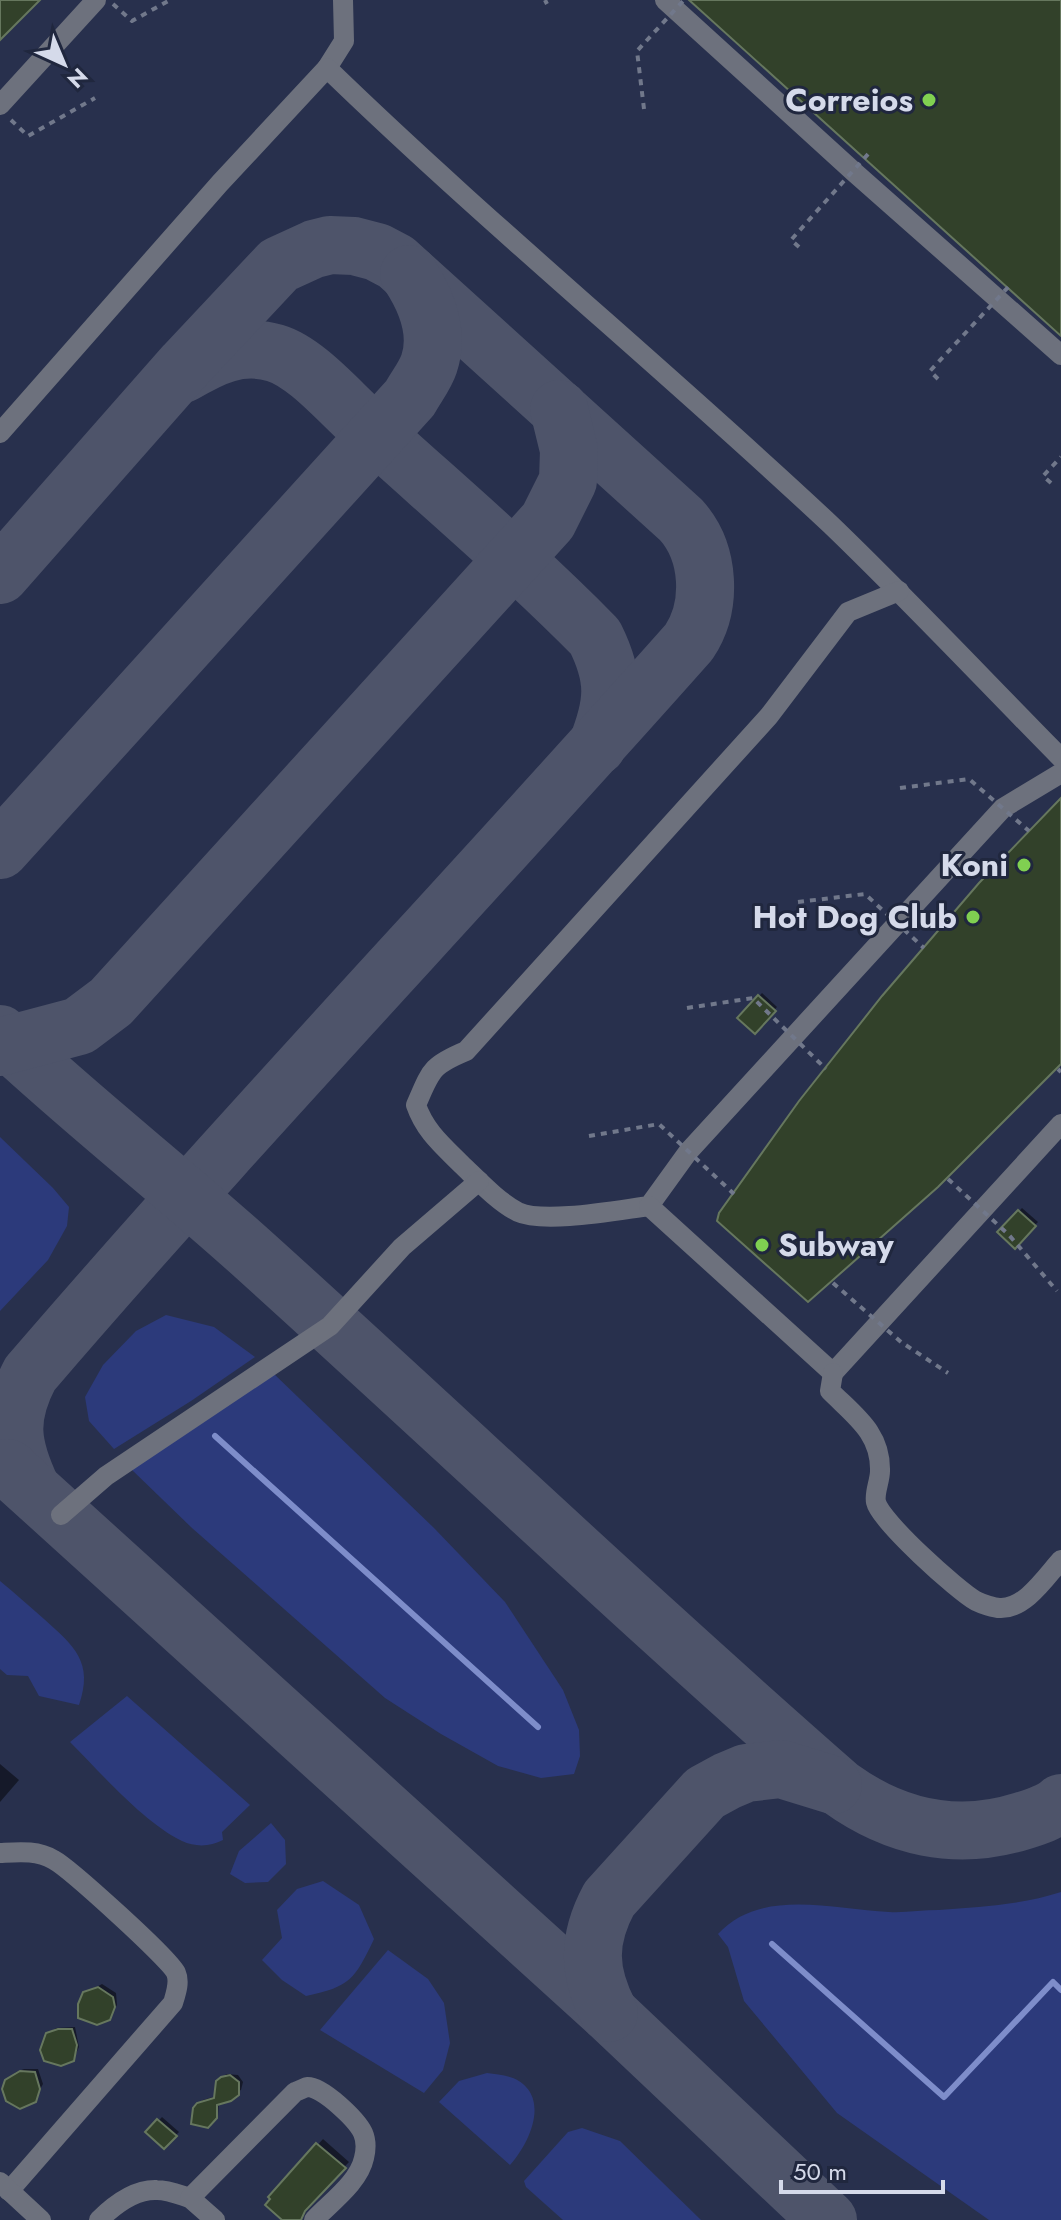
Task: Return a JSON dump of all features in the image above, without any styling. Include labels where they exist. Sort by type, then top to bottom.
[{"type":"lane","points":[[5,112],[96,0]]},
{"type":"lane","points":[[0,433],[220,183],[327,68],[344,41],[343,0]]},
{"type":"lane","points":[[675,3],[854,172],[1061,355]]},
{"type":"lane","points":[[327,68],[544,269],[828,523],[899,591],[1061,758]]},
{"type":"lane","points":[[833,1373],[649,1206],[540,1217],[520,1213],[479,1181],[432,1136],[422,1122],[416,1105],[440,1061],[466,1051],[659,839],[769,716],[848,612],[899,591]]},
{"type":"lane","points":[[649,1206],[688,1152],[1003,808],[1061,773]]},
{"type":"lane","points":[[1061,1124],[833,1373],[830,1391],[867,1427],[878,1446],[880,1471],[876,1502],[890,1525],[949,1580],[976,1600],[999,1608],[1020,1604],[1061,1560]]},
{"type":"lane","points":[[61,1515],[106,1476],[330,1326],[402,1247],[479,1181]]},
{"type":"lane","points":[[0,1853],[28,1851],[54,1859],[159,1952],[176,1973],[178,1987],[173,2003],[4,2187],[41,2220]]},
{"type":"lane","points":[[190,2198],[295,2092],[307,2087],[324,2092],[356,2122],[364,2135],[365,2144],[364,2159],[356,2176],[314,2220]]},
{"type":"lane","points":[[99,2220],[114,2206],[138,2193],[158,2189],[190,2198],[215,2220]]},
{"type":"path","points":[[108,0],[132,21],[170,0]]},
{"type":"path","points":[[644,109],[637,51],[675,3]]},
{"type":"path","points":[[5,112],[28,136],[95,98]]},
{"type":"path","points":[[799,247],[791,240],[869,153]]},
{"type":"path","points":[[938,379],[930,371],[1012,283]]},
{"type":"path","points":[[1051,483],[1043,476],[1061,457]]},
{"type":"path","points":[[900,788],[969,779],[1029,831]]},
{"type":"path","points":[[798,902],[865,894],[924,948]]},
{"type":"path","points":[[687,1008],[753,998],[826,1069]]},
{"type":"path","points":[[589,1136],[659,1124],[734,1194]]},
{"type":"path","points":[[948,1179],[1009,1235],[1057,1291]]},
{"type":"path","points":[[833,1283],[901,1342],[948,1373]]},
{"type":"shaded area","points":[[0,0],[1061,0],[1061,2220],[0,2220]]},
{"type":"shaded area","points":[[0,1137],[69,1207],[67,1226],[48,1260],[0,1311]]},
{"type":"shaded area","points":[[166,1315],[214,1327],[255,1357],[114,1449],[89,1421],[85,1397],[103,1365],[136,1331]]},
{"type":"shaded area","points":[[273,1373],[434,1528],[505,1602],[563,1690],[579,1730],[580,1756],[574,1774],[541,1778],[498,1766],[385,1698],[192,1528],[131,1469]]},
{"type":"shaded area","points":[[0,1581],[55,1629],[78,1656],[84,1677],[79,1705],[39,1696],[28,1676],[7,1675],[0,1669]]},
{"type":"shaded area","points":[[127,1696],[250,1805],[222,1832],[223,1840],[197,1845],[167,1833],[123,1796],[70,1742]]},
{"type":"shaded area","points":[[271,1823],[285,1840],[286,1864],[268,1882],[245,1883],[230,1874],[239,1851]]},
{"type":"shaded area","points":[[323,1881],[359,1905],[374,1939],[362,1964],[342,1985],[306,1996],[282,1980],[262,1960],[282,1938],[277,1910],[297,1889]]},
{"type":"shaded area","points":[[1061,1892],[1061,2220],[989,2220],[837,2113],[744,2001],[728,1947],[718,1934],[736,1919],[755,1910],[777,1906],[901,1912],[1000,1905]]},
{"type":"shaded area","points":[[388,1950],[428,1979],[444,2003],[450,2043],[443,2070],[424,2093],[320,2030]]},
{"type":"shaded area","points":[[487,2073],[513,2078],[525,2086],[532,2096],[534,2120],[524,2145],[510,2165],[439,2102],[459,2081]]},
{"type":"shaded area","points":[[582,2128],[620,2141],[701,2220],[563,2220],[526,2187],[524,2181],[568,2132]]},
{"type":"building","points":[[0,0],[40,0],[0,40]]},
{"type":"building","points":[[689,0],[1061,0],[1061,336],[865,159]]},
{"type":"building","points":[[1061,798],[1061,1064],[938,1187],[808,1302],[717,1221],[719,1213],[799,1101],[882,996],[979,883]]},
{"type":"building","points":[[758,995],[776,1011],[755,1034],[737,1018]]},
{"type":"building","points":[[1018,1210],[1036,1226],[1015,1249],[997,1232]]},
{"type":"building","points":[[98,1987],[113,1997],[115,2007],[110,2020],[97,2025],[78,2018],[78,2004],[83,1992]]},
{"type":"building","points":[[72,2029],[77,2045],[74,2061],[61,2066],[44,2061],[40,2050],[46,2033]]},
{"type":"building","points":[[20,2071],[35,2072],[40,2089],[36,2102],[20,2109],[6,2101],[2,2089],[5,2080]]},
{"type":"building","points":[[230,2075],[239,2082],[239,2095],[217,2105],[217,2118],[208,2128],[191,2124],[193,2108],[197,2103],[214,2098],[216,2081]]},
{"type":"building","points":[[157,2119],[177,2136],[164,2149],[145,2132]]},
{"type":"building","points":[[316,2143],[346,2168],[305,2211],[301,2220],[282,2220],[265,2205],[270,2199],[268,2197]]},
{"type":"waterway","points":[[215,1436],[538,1727]]},
{"type":"waterway","points":[[772,1944],[944,2097],[1053,1982],[1061,1990]]},
{"type":"taxiway","points":[[0,575],[185,365],[279,265],[330,245],[354,246],[377,252],[396,262],[681,520],[698,548],[705,580],[702,612],[689,642],[193,1189],[30,1374],[18,1404],[14,1431],[19,1458],[31,1488]]},
{"type":"taxiway","points":[[0,850],[410,398],[427,368],[433,340],[426,305],[409,274]]},
{"type":"taxiway","points":[[183,374],[227,353],[262,350],[287,358],[323,384],[595,637],[607,666],[610,691],[607,717],[597,746]]},
{"type":"taxiway","points":[[0,1047],[79,1026],[111,1002],[548,521],[568,481],[569,450],[559,409]]},
{"type":"taxiway","points":[[0,1034],[255,1256],[840,1788],[882,1813],[926,1827],[950,1830],[973,1830],[1022,1821],[1061,1803]]},
{"type":"taxiway","points":[[8,1468],[609,2013],[828,2220]]},
{"type":"taxiway","points":[[609,2013],[597,1984],[593,1956],[602,1914],[609,1899],[705,1793],[746,1773],[781,1769],[833,1785]]},
{"type":"place","name":"Correios","points":[[929,100]]},
{"type":"place","name":"Koni","points":[[1024,865]]},
{"type":"place","name":"Hot Dog Club","points":[[973,917]]},
{"type":"place","name":"Subway","points":[[762,1245]]}]
